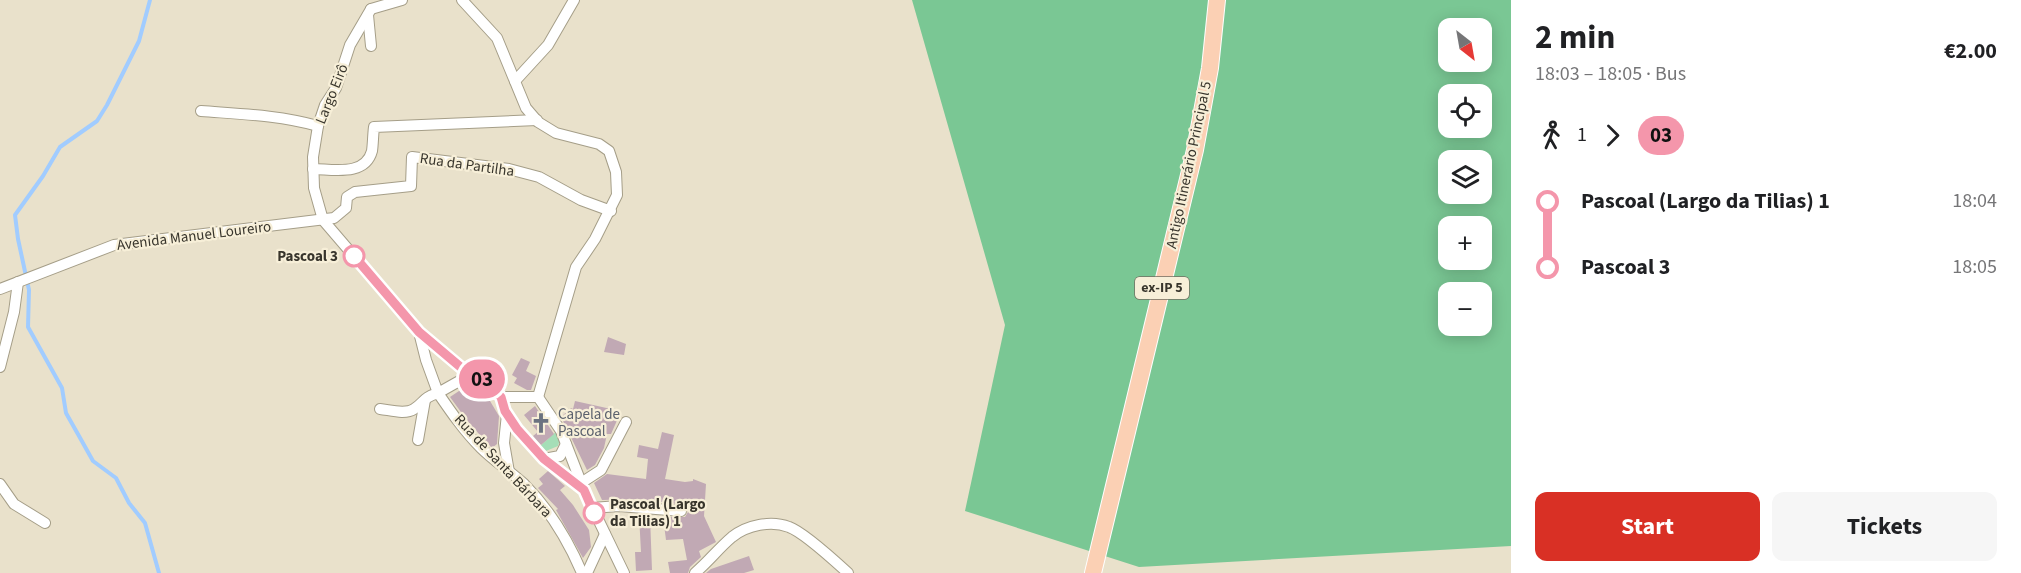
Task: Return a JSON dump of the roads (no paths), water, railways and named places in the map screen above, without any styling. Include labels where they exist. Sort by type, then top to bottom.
[{"type":"highway","name":"Antigo Itinerário Principal 5","points":[[1093,573],[1195,150],[1210,68],[1217,0]]},
{"type":"street","points":[[371,46],[369,8],[402,0]]},
{"type":"street","points":[[462,0],[497,38],[526,108],[537,120],[556,133],[599,144],[609,151],[616,172],[617,195],[611,211],[576,267],[538,397]]},
{"type":"street","points":[[515,81],[548,45],[574,0]]},
{"type":"street","name":"Largo Eirô","points":[[323,220],[314,188],[313,157],[318,126],[325,105],[336,88],[350,45],[369,8]]},
{"type":"street","points":[[201,111],[272,116],[318,126]]},
{"type":"street","points":[[313,169],[349,170],[367,162],[371,153],[374,127],[537,120]]},
{"type":"street","name":"Rua da Partilha","points":[[323,220],[334,218],[342,213],[346,208],[347,197],[355,192],[411,186],[412,158],[509,169],[539,177],[581,200],[611,211]]},
{"type":"street","points":[[323,220],[419,332],[470,375],[483,380],[501,397],[507,414],[517,429],[544,459],[582,487]]},
{"type":"street","name":"Avenida Manuel Loureiro","points":[[0,289],[114,245],[323,220]]},
{"type":"street","points":[[0,367],[14,312],[18,282]]},
{"type":"street","name":"Rua de Santa Bárbara","points":[[419,332],[438,393],[481,448],[524,484],[549,513],[571,547],[584,573]]},
{"type":"street","points":[[380,409],[412,411],[425,397],[438,393],[470,375]]},
{"type":"street","points":[[418,440],[425,397]]},
{"type":"street","points":[[501,397],[538,397]]},
{"type":"street","points":[[538,397],[561,431],[582,487],[624,573]]},
{"type":"street","points":[[507,414],[504,443],[509,472]]},
{"type":"street","points":[[582,487],[601,470],[626,422]]},
{"type":"street","points":[[544,459],[560,456],[566,444]]},
{"type":"street","points":[[0,484],[14,504],[45,523]]},
{"type":"street","points":[[592,508],[619,506],[681,511]]},
{"type":"street","points":[[695,573],[732,537],[749,527],[766,524],[789,527],[848,573]]},
{"type":"street","points":[[584,573],[605,534]]},
{"type":"waterway","points":[[150,0],[139,41],[97,121],[60,147],[43,176],[15,215],[29,290],[28,327],[62,388],[66,413],[93,461],[116,478],[129,503],[145,523],[159,573]]},
{"type":"place","name":"Pascoal 3","points":[[354,256]]},
{"type":"place","name":"Capela de Pascoal","points":[[541,423]]},
{"type":"place","name":"Pascoal (Largo da Tilias) 1","points":[[594,513]]}]
